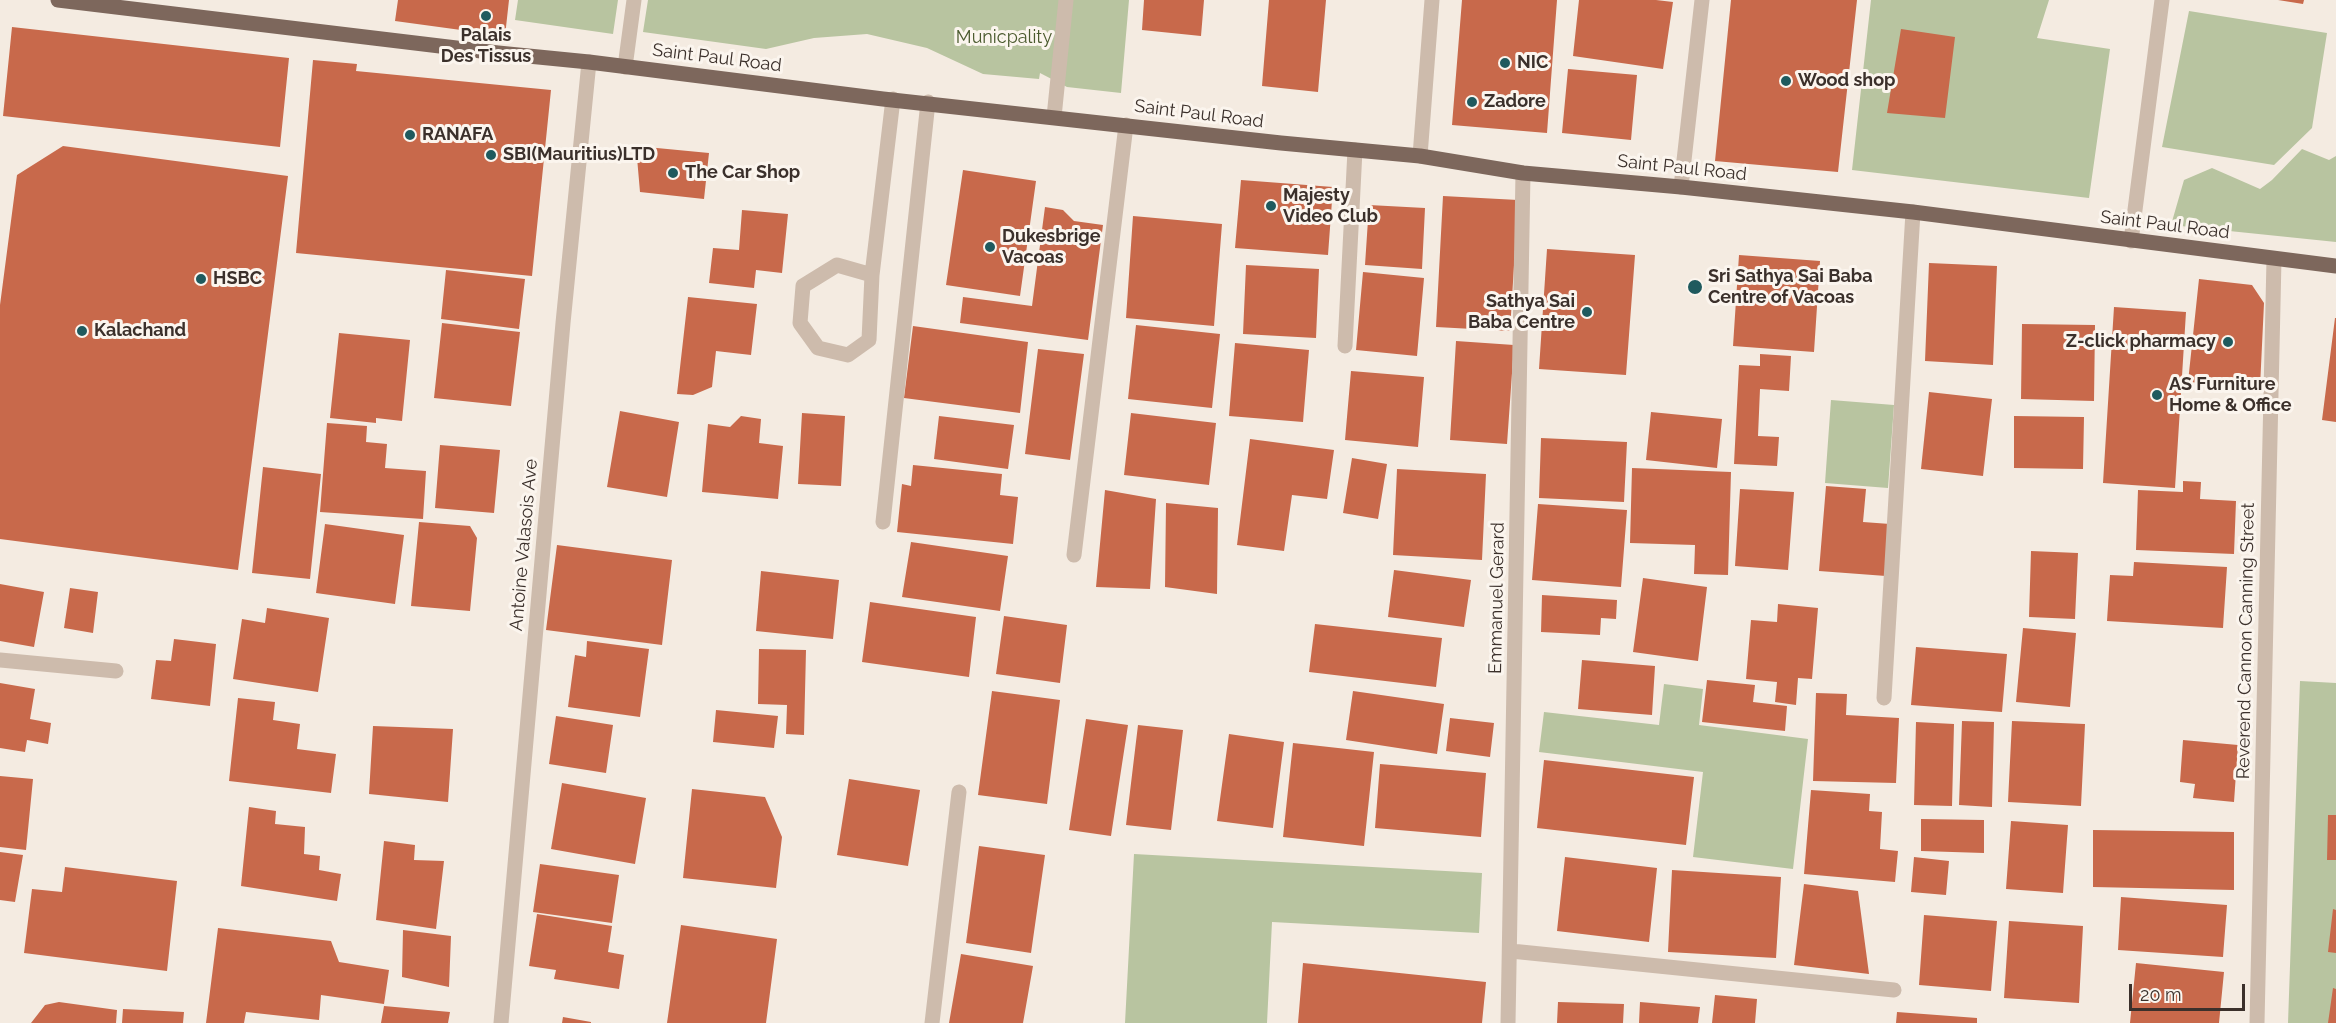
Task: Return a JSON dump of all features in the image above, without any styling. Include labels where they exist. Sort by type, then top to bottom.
[{"type":"main road","name":"Saint Paul Road","points":[[58,0],[588,66],[626,67],[893,99],[1420,156],[1523,173],[1913,212],[2336,266]]},
{"type":"street","points":[[626,67],[633,0]]},
{"type":"street","points":[[1054,117],[1066,0]]},
{"type":"street","points":[[1420,156],[1432,0]]},
{"type":"street","points":[[1681,187],[1702,0]]},
{"type":"street","points":[[2131,241],[2162,0]]},
{"type":"street","name":"Antoine Valasois Ave","points":[[501,1023],[588,66]]},
{"type":"street","points":[[872,275],[837,265],[803,285],[800,323],[818,348],[848,355],[869,340],[872,275],[893,99]]},
{"type":"street","points":[[883,522],[928,102]]},
{"type":"street","points":[[1074,555],[1126,125]]},
{"type":"street","points":[[1345,346],[1355,150]]},
{"type":"street","name":"Emmanuel Gerard","points":[[1508,1023],[1523,173]]},
{"type":"street","points":[[1884,698],[1913,212]]},
{"type":"street","name":"Reverend Cannon Canning Street","points":[[2257,1023],[2274,259]]},
{"type":"street","points":[[0,660],[117,671]]},
{"type":"street","points":[[932,1023],[959,792]]},
{"type":"street","points":[[1510,951],[1894,990]]},
{"type":"green space","points":[[518,0],[618,0],[613,34],[515,20]]},
{"type":"green space","name":"Municpality","points":[[648,0],[1129,0],[1121,93],[1067,87],[1040,73],[1039,79],[983,74],[927,48],[867,34],[814,38],[766,49],[643,32]]},
{"type":"green space","points":[[1871,0],[2049,0],[2037,38],[2110,49],[2089,198],[1852,170]]},
{"type":"green space","points":[[2189,11],[2327,33],[2312,128],[2274,165],[2162,147]]},
{"type":"green space","points":[[2302,149],[2329,160],[2336,156],[2336,242],[2171,225],[2184,180],[2212,168],[2260,189]]},
{"type":"green space","points":[[1831,400],[1894,405],[1888,488],[1825,483]]},
{"type":"green space","points":[[2300,681],[2336,683],[2336,1023],[2288,1023]]},
{"type":"green space","points":[[1664,684],[1703,689],[1699,725],[1808,739],[1793,869],[1693,857],[1703,772],[1539,752],[1544,712],[1659,725]]},
{"type":"green space","points":[[1134,854],[1482,873],[1479,933],[1272,922],[1267,1023],[1125,1023]]},
{"type":"building","points":[[398,0],[509,0],[505,36],[395,21]]},
{"type":"building","points":[[1144,0],[1204,0],[1201,36],[1142,30]]},
{"type":"building","points":[[1269,0],[1326,0],[1318,92],[1262,86]]},
{"type":"building","name":"NIC","points":[[1462,0],[1557,0],[1547,133],[1452,125]]},
{"type":"building","points":[[1579,0],[1673,2],[1663,69],[1573,56]]},
{"type":"building","name":"Wood shop","points":[[1731,0],[1857,0],[1838,172],[1715,161]]},
{"type":"building","points":[[2278,0],[2304,0],[2303,4]]},
{"type":"building","points":[[12,27],[289,58],[280,147],[3,116]]},
{"type":"building","points":[[1901,29],[1955,37],[1945,118],[1887,113]]},
{"type":"building","points":[[313,60],[357,64],[356,71],[551,90],[532,276],[296,253]]},
{"type":"building","points":[[1568,69],[1637,75],[1631,140],[1562,133]]},
{"type":"building","points":[[63,146],[288,176],[238,570],[0,539],[0,305],[17,175]]},
{"type":"building","name":"The Car Shop","points":[[636,146],[709,153],[704,199],[640,192]]},
{"type":"building","points":[[963,170],[1036,181],[1020,296],[946,285]]},
{"type":"building","points":[[1241,180],[1333,187],[1328,255],[1235,248]]},
{"type":"building","points":[[1443,196],[1518,200],[1510,331],[1436,327]]},
{"type":"building","points":[[1369,205],[1425,208],[1422,269],[1365,265]]},
{"type":"building","points":[[1045,207],[1063,210],[1074,221],[1103,225],[1088,340],[960,323],[963,297],[1032,306]]},
{"type":"building","points":[[742,210],[788,214],[782,273],[756,270],[754,288],[709,283],[713,248],[739,250]]},
{"type":"building","points":[[1133,216],[1222,224],[1214,326],[1126,318]]},
{"type":"building","name":"Sathya Sai Baba Centre","points":[[1547,249],[1635,255],[1626,375],[1539,369]]},
{"type":"building","points":[[1739,255],[1820,261],[1814,352],[1733,346]]},
{"type":"building","points":[[1929,263],[1997,266],[1993,365],[1925,361]]},
{"type":"building","points":[[1246,265],[1319,269],[1316,338],[1243,334]]},
{"type":"building","points":[[446,270],[525,279],[519,329],[441,319]]},
{"type":"building","points":[[1363,272],[1424,278],[1417,356],[1356,350]]},
{"type":"building","points":[[2199,279],[2252,285],[2264,303],[2260,387],[2188,382]]},
{"type":"building","points":[[688,297],[757,304],[751,355],[716,351],[712,387],[693,395],[677,394]]},
{"type":"building","points":[[2114,307],[2186,312],[2175,488],[2103,483]]},
{"type":"building","points":[[2336,318],[2336,422],[2322,420]]},
{"type":"building","points":[[442,323],[520,332],[511,406],[434,398]]},
{"type":"building","points":[[2022,324],[2095,325],[2094,401],[2021,399]]},
{"type":"building","points":[[1136,325],[1220,334],[1212,408],[1128,399]]},
{"type":"building","points":[[913,326],[1028,342],[1020,413],[904,398]]},
{"type":"building","points":[[339,333],[410,340],[402,421],[376,418],[376,423],[330,418]]},
{"type":"building","points":[[1456,341],[1514,345],[1507,444],[1450,440]]},
{"type":"building","points":[[1235,343],[1309,350],[1303,422],[1229,416]]},
{"type":"building","points":[[1038,349],[1084,354],[1070,460],[1025,454]]},
{"type":"building","points":[[1760,354],[1791,356],[1789,391],[1760,389],[1758,436],[1779,437],[1777,466],[1734,464],[1739,365],[1760,366]]},
{"type":"building","points":[[1351,371],[1424,377],[1418,447],[1345,440]]},
{"type":"building","points":[[1929,392],[1992,399],[1983,476],[1921,469]]},
{"type":"building","points":[[620,411],[679,422],[667,497],[607,487]]},
{"type":"building","points":[[1651,412],[1722,419],[1717,468],[1646,460]]},
{"type":"building","points":[[802,413],[845,416],[841,486],[798,484]]},
{"type":"building","points":[[1131,413],[1216,423],[1209,485],[1124,475]]},
{"type":"building","points":[[741,416],[761,419],[759,443],[783,446],[778,499],[702,492],[708,424],[730,427]]},
{"type":"building","points":[[939,416],[1014,425],[1008,469],[934,459]]},
{"type":"building","points":[[2014,416],[2084,417],[2083,469],[2014,468]]},
{"type":"building","points":[[327,423],[367,426],[366,442],[387,444],[385,468],[426,471],[423,519],[320,512]]},
{"type":"building","points":[[1541,438],[1627,442],[1624,502],[1539,498]]},
{"type":"building","points":[[1250,439],[1334,450],[1327,499],[1292,495],[1284,551],[1237,545]]},
{"type":"building","points":[[440,445],[500,450],[494,513],[435,508]]},
{"type":"building","points":[[1352,458],[1387,464],[1378,519],[1343,513]]},
{"type":"building","points":[[913,465],[1002,474],[1000,495],[1018,497],[1013,544],[897,532],[902,484],[911,486]]},
{"type":"building","points":[[263,467],[321,474],[310,579],[252,573]]},
{"type":"building","points":[[1632,468],[1731,472],[1728,575],[1694,574],[1695,545],[1630,543]]},
{"type":"building","points":[[1397,469],[1486,474],[1482,560],[1393,555]]},
{"type":"building","points":[[2183,481],[2201,482],[2200,499],[2236,501],[2234,554],[2136,550],[2138,490],[2183,492]]},
{"type":"building","points":[[1826,486],[1866,489],[1863,522],[1890,524],[1886,576],[1819,571]]},
{"type":"building","points":[[1740,489],[1794,492],[1788,570],[1735,566]]},
{"type":"building","points":[[1105,490],[1156,499],[1150,589],[1096,587]]},
{"type":"building","points":[[1166,503],[1218,508],[1217,594],[1165,587]]},
{"type":"building","points":[[1538,504],[1627,510],[1621,587],[1532,580]]},
{"type":"building","points":[[419,522],[470,526],[477,538],[470,611],[411,606]]},
{"type":"building","points":[[325,524],[404,535],[395,604],[316,593]]},
{"type":"building","points":[[911,542],[1008,556],[1000,611],[902,597]]},
{"type":"building","points":[[557,545],[672,560],[662,645],[546,630]]},
{"type":"building","points":[[2031,551],[2078,553],[2075,619],[2029,617]]},
{"type":"building","points":[[2134,562],[2227,567],[2223,628],[2107,621],[2110,575],[2133,576]]},
{"type":"building","points":[[1394,570],[1471,580],[1464,627],[1388,617]]},
{"type":"building","points":[[761,571],[839,580],[833,639],[756,631]]},
{"type":"building","points":[[1643,578],[1707,587],[1698,661],[1633,652]]},
{"type":"building","points":[[0,584],[44,592],[34,647],[0,641]]},
{"type":"building","points":[[70,588],[98,592],[93,633],[64,628]]},
{"type":"building","points":[[1542,595],[1617,600],[1616,619],[1601,618],[1600,635],[1541,632]]},
{"type":"building","points":[[870,602],[976,617],[969,677],[862,662]]},
{"type":"building","points":[[1778,604],[1818,608],[1812,679],[1798,678],[1796,705],[1775,702],[1777,682],[1746,679],[1751,620],[1777,622]]},
{"type":"building","points":[[267,608],[329,618],[318,692],[233,679],[242,619],[265,623]]},
{"type":"building","points":[[1004,616],[1067,625],[1060,683],[996,674]]},
{"type":"building","points":[[1315,624],[1442,638],[1436,687],[1309,672]]},
{"type":"building","points":[[2023,628],[2076,633],[2070,707],[2016,702]]},
{"type":"building","points":[[174,639],[216,644],[210,706],[151,699],[156,660],[171,661]]},
{"type":"building","points":[[587,641],[649,649],[640,717],[568,707],[575,655],[586,657]]},
{"type":"building","points":[[1916,647],[2007,654],[2002,712],[1911,705]]},
{"type":"building","points":[[759,649],[806,650],[804,735],[786,734],[787,705],[758,704]]},
{"type":"building","points":[[1582,660],[1655,666],[1652,715],[1578,709]]},
{"type":"building","points":[[1707,680],[1755,685],[1753,702],[1787,706],[1785,731],[1702,722]]},
{"type":"building","points":[[0,683],[35,689],[30,719],[51,723],[48,744],[27,740],[25,752],[0,748]]},
{"type":"building","points":[[992,691],[1060,700],[1047,804],[978,795]]},
{"type":"building","points":[[1353,691],[1444,704],[1437,754],[1346,740]]},
{"type":"building","points":[[1816,693],[1847,694],[1846,715],[1899,718],[1896,783],[1813,781]]},
{"type":"building","points":[[238,698],[275,702],[273,720],[300,724],[297,749],[336,754],[331,793],[229,781]]},
{"type":"building","points":[[716,710],[778,716],[774,748],[713,742]]},
{"type":"building","points":[[556,716],[613,725],[606,773],[549,764]]},
{"type":"building","points":[[1450,718],[1494,723],[1490,757],[1446,751]]},
{"type":"building","points":[[1086,719],[1128,725],[1111,836],[1069,830]]},
{"type":"building","points":[[1962,721],[1994,722],[1992,807],[1959,805]]},
{"type":"building","points":[[2012,721],[2085,724],[2081,806],[2008,802]]},
{"type":"building","points":[[1916,722],[1954,724],[1952,806],[1914,805]]},
{"type":"building","points":[[1138,725],[1183,730],[1171,830],[1126,825]]},
{"type":"building","points":[[373,726],[453,729],[448,802],[369,794]]},
{"type":"building","points":[[1229,734],[1284,742],[1273,828],[1217,821]]},
{"type":"building","points":[[2183,740],[2238,745],[2234,802],[2193,798],[2195,784],[2180,782]]},
{"type":"building","points":[[1293,743],[1374,752],[1364,846],[1283,837]]},
{"type":"building","points":[[1544,760],[1694,777],[1686,845],[1537,828]]},
{"type":"building","points":[[1380,764],[1486,773],[1481,837],[1375,828]]},
{"type":"building","points":[[0,776],[33,779],[26,850],[0,847]]},
{"type":"building","points":[[849,779],[920,790],[908,866],[837,855]]},
{"type":"building","points":[[562,783],[646,798],[635,864],[551,849]]},
{"type":"building","points":[[692,789],[765,797],[782,837],[776,888],[683,878]]},
{"type":"building","points":[[1811,790],[1870,794],[1869,811],[1882,812],[1880,849],[1898,851],[1895,882],[1804,874]]},
{"type":"building","points":[[249,807],[276,811],[275,824],[305,827],[304,854],[320,856],[319,870],[341,874],[337,901],[241,886]]},
{"type":"building","points":[[2328,815],[2336,815],[2336,860],[2327,860]]},
{"type":"building","points":[[1921,819],[1984,820],[1984,853],[1921,851]]},
{"type":"building","points":[[2011,821],[2068,825],[2063,893],[2006,889]]},
{"type":"building","points":[[2093,830],[2234,832],[2234,890],[2093,887]]},
{"type":"building","points":[[384,841],[415,845],[414,860],[444,861],[436,929],[376,920]]},
{"type":"building","points":[[979,846],[1045,855],[1031,953],[966,943]]},
{"type":"building","points":[[0,852],[23,855],[15,902],[0,900]]},
{"type":"building","points":[[1565,857],[1657,868],[1649,942],[1557,931]]},
{"type":"building","points":[[1914,857],[1949,861],[1946,895],[1911,892]]},
{"type":"building","points":[[540,864],[619,875],[612,923],[533,912]]},
{"type":"building","points":[[65,867],[177,881],[167,971],[24,953],[32,889],[62,892]]},
{"type":"building","points":[[1672,870],[1781,877],[1776,958],[1668,952]]},
{"type":"building","points":[[1804,884],[1858,891],[1869,974],[1794,965]]},
{"type":"building","points":[[2121,897],[2227,905],[2223,957],[2118,950]]},
{"type":"building","points":[[2333,909],[2336,910],[2336,953],[2328,952]]},
{"type":"building","points":[[537,914],[612,926],[608,952],[624,955],[619,989],[554,979],[556,970],[529,966]]},
{"type":"building","points":[[1924,915],[1997,921],[1991,991],[1919,985]]},
{"type":"building","points":[[2009,921],[2083,926],[2079,1003],[2004,998]]},
{"type":"building","points":[[681,925],[777,939],[766,1023],[667,1023]]},
{"type":"building","points":[[218,928],[331,941],[339,962],[389,970],[384,1004],[321,995],[319,1020],[246,1012],[244,1023],[206,1023]]},
{"type":"building","points":[[403,930],[451,936],[449,987],[402,977]]},
{"type":"building","points":[[961,954],[1033,966],[1023,1023],[949,1023]]},
{"type":"building","points":[[1303,963],[1486,982],[1482,1023],[1298,1023]]},
{"type":"building","points":[[2136,963],[2224,972],[2219,1023],[2130,1023]]},
{"type":"building","points":[[2333,988],[2336,989],[2336,1023],[2328,1023]]},
{"type":"building","points":[[1715,995],[1757,999],[1755,1023],[1712,1023]]},
{"type":"building","points":[[59,1002],[117,1010],[116,1023],[31,1023],[45,1005]]},
{"type":"building","points":[[1558,1002],[1624,1004],[1623,1023],[1557,1023]]},
{"type":"building","points":[[1640,1002],[1700,1007],[1698,1023],[1639,1023]]},
{"type":"building","points":[[384,1006],[450,1012],[448,1023],[381,1023]]},
{"type":"building","points":[[123,1009],[184,1012],[183,1023],[122,1023]]},
{"type":"building","points":[[1897,1012],[1977,1018],[1977,1023],[1896,1023]]},
{"type":"building","points":[[563,1017],[591,1022],[591,1023],[562,1023]]},
{"type":"place","name":"Palais Des Tissus","points":[[486,16]]},
{"type":"place","name":"NIC","points":[[1505,63]]},
{"type":"place","name":"Wood shop","points":[[1786,81]]},
{"type":"place","name":"Zadore","points":[[1472,102]]},
{"type":"place","name":"RANAFA","points":[[410,135]]},
{"type":"place","name":"SBI(Mauritius)LTD","points":[[491,155]]},
{"type":"place","name":"The Car Shop","points":[[673,173]]},
{"type":"place","name":"Majesty Video Club","points":[[1271,206]]},
{"type":"place","name":"Dukesbrige Vacoas","points":[[990,247]]},
{"type":"place","name":"HSBC","points":[[201,279]]},
{"type":"place","name":"Sri Sathya Sai Baba Centre of Vacoas","points":[[1695,287]]},
{"type":"place","name":"Sathya Sai Baba Centre","points":[[1587,312]]},
{"type":"place","name":"Kalachand","points":[[82,331]]},
{"type":"place","name":"Z-click pharmacy","points":[[2228,342]]},
{"type":"place","name":"AS Furniture Home & Office","points":[[2157,395]]}]
